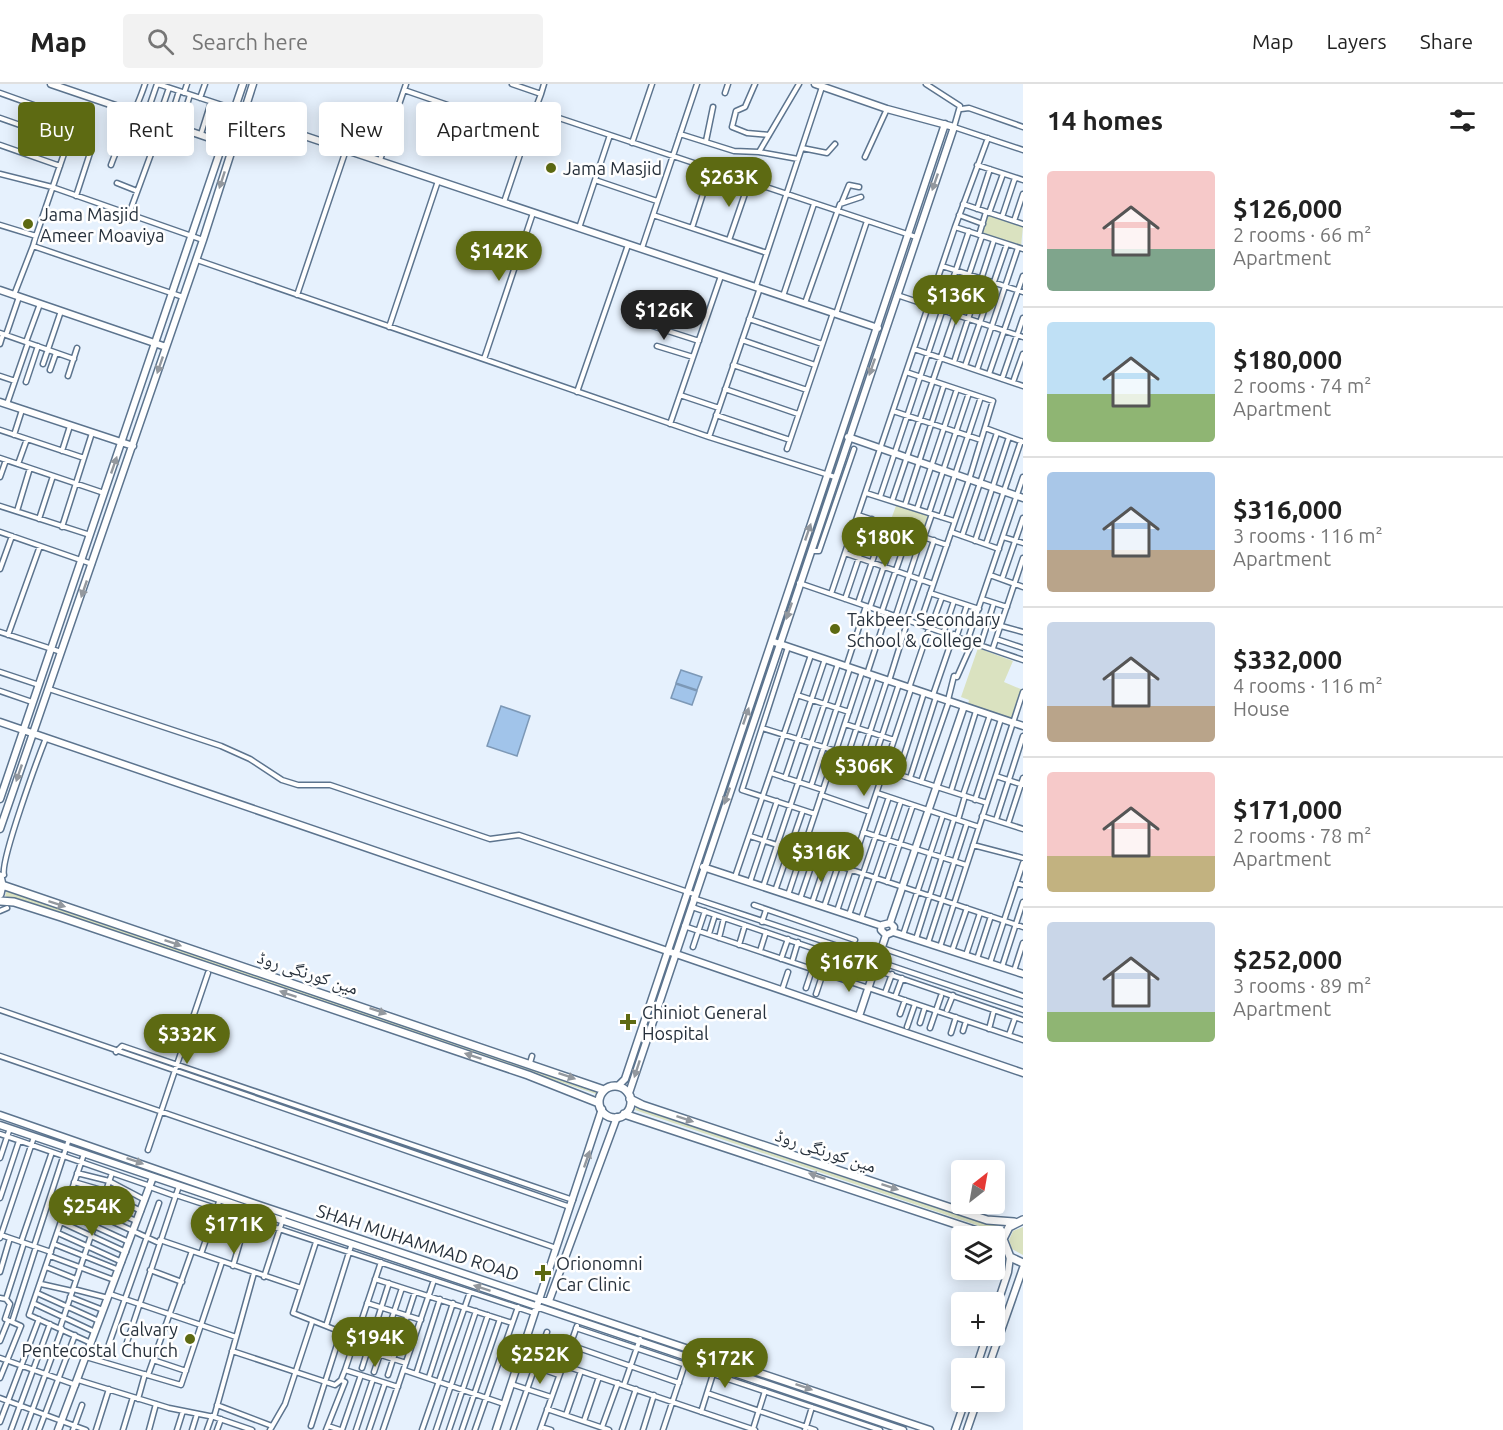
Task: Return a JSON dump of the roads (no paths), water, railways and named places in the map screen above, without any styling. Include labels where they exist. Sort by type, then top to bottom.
[{"type":"main road","points":[[0,874],[2,885],[0,894]]},
{"type":"main road","name":"مین کورنگی روڈ","points":[[2,885],[119,921],[531,1059],[604,1090]]},
{"type":"main road","name":"مین کورنگی روڈ","points":[[0,901],[14,902],[113,939],[527,1078],[600,1106]]},
{"type":"main road","points":[[618,1086],[629,1096],[630,1107],[621,1116],[608,1116],[600,1106],[604,1090],[618,1086]]},
{"type":"main road","name":"مین کورنگی روڈ","points":[[629,1096],[642,1105],[987,1220],[1020,1220]]},
{"type":"main road","name":"مین کورنگی روڈ","points":[[621,1116],[701,1140],[958,1226]]},
{"type":"main road","points":[[1005,1232],[1020,1220]]},
{"type":"main road","points":[[1005,1248],[1010,1257],[1023,1263]]},
{"type":"street","points":[[51,84],[68,87],[109,102]]},
{"type":"street","points":[[139,102],[145,84]]},
{"type":"street","points":[[154,102],[157,84],[211,102]]},
{"type":"street","points":[[178,102],[187,84]]},
{"type":"street","points":[[200,98],[205,84]]},
{"type":"street","points":[[237,102],[243,84]]},
{"type":"street","points":[[247,102],[253,84]]},
{"type":"street","points":[[380,160],[406,84]]},
{"type":"street","points":[[512,84],[541,94]]},
{"type":"street","points":[[538,102],[544,84]]},
{"type":"street","points":[[632,143],[652,84]]},
{"type":"street","points":[[642,249],[697,84]]},
{"type":"street","points":[[725,93],[728,84]]},
{"type":"street","points":[[755,84],[746,107],[736,111],[732,127],[747,133],[769,135]]},
{"type":"street","points":[[759,152],[799,84]]},
{"type":"street","points":[[815,84],[887,109],[945,124],[1023,150]]},
{"type":"street","points":[[926,84],[961,109],[969,108],[1023,127]]},
{"type":"street","points":[[708,437],[749,319],[767,253],[822,87]]},
{"type":"street","points":[[161,102],[169,88]]},
{"type":"street","points":[[404,90],[439,102]]},
{"type":"street","points":[[0,93],[26,102]]},
{"type":"street","points":[[188,102],[190,95]]},
{"type":"street","points":[[706,141],[713,107]]},
{"type":"street","points":[[865,157],[887,109]]},
{"type":"street","points":[[629,1096],[670,952],[683,926],[690,906],[691,894],[703,867],[799,583],[847,456],[884,330],[961,109]]},
{"type":"street","points":[[0,118],[18,124]]},
{"type":"street","points":[[201,134],[206,118]]},
{"type":"street","points":[[561,119],[916,237]]},
{"type":"street","points":[[618,1086],[625,1079],[691,894],[771,642],[945,124]]},
{"type":"street","points":[[194,132],[206,136]]},
{"type":"street","points":[[680,134],[734,151],[759,152],[798,159]]},
{"type":"street","points":[[579,228],[610,135]]},
{"type":"street","points":[[831,594],[955,227],[988,138]]},
{"type":"street","points":[[802,148],[827,153],[835,144]]},
{"type":"street","points":[[0,145],[60,166]]},
{"type":"street","points":[[0,344],[63,156]]},
{"type":"street","points":[[76,196],[89,156]]},
{"type":"street","points":[[111,165],[114,156]]},
{"type":"street","points":[[129,214],[150,156]]},
{"type":"street","points":[[0,799],[218,156]]},
{"type":"street","points":[[0,829],[133,446],[230,156]]},
{"type":"street","points":[[297,295],[344,156]]},
{"type":"street","points":[[368,156],[884,330]]},
{"type":"street","points":[[504,202],[520,156]]},
{"type":"street","points":[[977,165],[1023,180]]},
{"type":"street","points":[[692,228],[711,169]]},
{"type":"street","points":[[977,209],[990,169]]},
{"type":"street","points":[[0,174],[52,188],[203,240]]},
{"type":"street","points":[[892,501],[969,275],[982,224],[1003,174]]},
{"type":"street","points":[[1002,217],[1015,178]]},
{"type":"street","points":[[389,327],[438,180]]},
{"type":"street","points":[[595,180],[657,201]]},
{"type":"street","points":[[729,240],[749,182]]},
{"type":"street","points":[[117,183],[137,191]]},
{"type":"street","points":[[804,303],[837,211],[849,185],[859,187]]},
{"type":"street","points":[[1014,221],[1023,194]]},
{"type":"street","points":[[842,202],[861,197]]},
{"type":"street","points":[[783,296],[814,204]]},
{"type":"street","points":[[963,204],[1023,225]]},
{"type":"street","points":[[484,360],[534,212]]},
{"type":"street","points":[[653,215],[767,253]]},
{"type":"street","points":[[959,216],[982,224]]},
{"type":"street","points":[[787,449],[867,221]]},
{"type":"street","points":[[0,225],[36,236]]},
{"type":"street","points":[[955,227],[1021,248],[1005,286],[977,370]]},
{"type":"street","points":[[880,497],[969,231]]},
{"type":"street","points":[[954,362],[994,240]]},
{"type":"street","points":[[577,392],[628,244]]},
{"type":"street","points":[[965,366],[1007,244]]},
{"type":"street","points":[[33,246],[183,297]]},
{"type":"street","points":[[196,260],[708,437],[835,477]]},
{"type":"street","points":[[942,266],[1020,291]]},
{"type":"street","points":[[670,424],[721,275]]},
{"type":"street","points":[[989,374],[1020,291],[1023,276]]},
{"type":"street","points":[[0,290],[166,347]]},
{"type":"street","points":[[897,295],[1023,337]]},
{"type":"street","points":[[645,296],[707,316]]},
{"type":"street","points":[[40,304],[15,381],[3,403],[133,446]]},
{"type":"street","points":[[43,364],[62,311]]},
{"type":"street","points":[[1002,379],[1023,318]]},
{"type":"street","points":[[749,319],[822,344]]},
{"type":"street","points":[[637,321],[699,341]]},
{"type":"street","points":[[3,334],[74,359]]},
{"type":"street","points":[[742,340],[815,365]]},
{"type":"street","points":[[657,345],[693,357]]},
{"type":"street","points":[[26,382],[38,346]]},
{"type":"street","points":[[68,376],[77,348]]},
{"type":"street","points":[[914,349],[1023,386]]},
{"type":"street","points":[[50,370],[56,353]]},
{"type":"street","points":[[1013,382],[1023,354]]},
{"type":"street","points":[[733,365],[807,390]]},
{"type":"street","points":[[906,372],[993,401],[969,480],[920,623]]},
{"type":"street","points":[[0,376],[15,381]]},
{"type":"street","points":[[905,505],[944,385]]},
{"type":"street","points":[[725,389],[798,414]]},
{"type":"street","points":[[917,509],[957,389]]},
{"type":"street","points":[[896,615],[969,393]]},
{"type":"street","points":[[680,395],[719,408]]},
{"type":"street","points":[[942,517],[981,397]]},
{"type":"street","points":[[14,435],[23,409]]},
{"type":"street","points":[[893,411],[981,440]]},
{"type":"street","points":[[716,415],[790,440]]},
{"type":"street","points":[[62,451],[70,425]]},
{"type":"street","points":[[985,428],[1022,441],[986,544]]},
{"type":"street","points":[[0,430],[84,458]]},
{"type":"street","points":[[62,527],[92,432]]},
{"type":"street","points":[[962,536],[997,433]]},
{"type":"street","points":[[975,540],[1009,437]]},
{"type":"street","points":[[852,438],[1020,497]]},
{"type":"street","points":[[18,464],[27,439]]},
{"type":"street","points":[[813,551],[835,477],[847,456],[854,449]]},
{"type":"street","points":[[0,458],[104,493]]},
{"type":"street","points":[[0,477],[6,460]]},
{"type":"street","points":[[16,511],[30,468]]},
{"type":"street","points":[[39,519],[53,476]]},
{"type":"street","points":[[921,782],[954,676],[957,677],[1003,537],[1020,497],[1023,477]]},
{"type":"street","points":[[866,493],[954,521]]},
{"type":"street","points":[[0,506],[90,535]]},
{"type":"street","points":[[858,514],[946,545]]},
{"type":"street","points":[[1002,579],[1023,518]]},
{"type":"street","points":[[845,599],[872,519]]},
{"type":"street","points":[[858,603],[885,524]]},
{"type":"street","points":[[811,786],[868,606],[897,528]]},
{"type":"street","points":[[0,532],[92,564]]},
{"type":"street","points":[[844,766],[857,728],[884,612],[909,532]]},
{"type":"street","points":[[951,532],[999,549]]},
{"type":"street","points":[[0,569],[12,536]]},
{"type":"street","points":[[1003,537],[1023,543]]},
{"type":"street","points":[[857,771],[934,540]]},
{"type":"street","points":[[8,634],[40,546]]},
{"type":"street","points":[[845,553],[933,584]]},
{"type":"street","points":[[993,648],[1023,558]]},
{"type":"street","points":[[990,575],[1023,587]]},
{"type":"street","points":[[799,583],[956,635],[1023,660]]},
{"type":"street","points":[[930,593],[978,609]]},
{"type":"street","points":[[837,911],[930,627],[942,597]]},
{"type":"street","points":[[982,599],[1006,607]]},
{"type":"street","points":[[944,631],[954,601]]},
{"type":"street","points":[[981,644],[994,603]]},
{"type":"street","points":[[910,778],[934,697],[967,605]]},
{"type":"street","points":[[1000,626],[1023,633]]},
{"type":"street","points":[[0,632],[61,652]]},
{"type":"street","points":[[996,639],[1023,648]]},
{"type":"street","points":[[771,642],[1023,726]]},
{"type":"street","points":[[788,647],[742,790],[815,814]]},
{"type":"street","points":[[735,877],[811,655]]},
{"type":"street","points":[[785,778],[825,659]]},
{"type":"street","points":[[763,887],[838,664]]},
{"type":"street","points":[[0,672],[39,685]]},
{"type":"street","points":[[788,895],[849,712],[868,674]]},
{"type":"street","points":[[869,775],[899,684]]},
{"type":"street","points":[[49,689],[221,746],[250,759],[282,780],[298,785],[330,785],[490,839],[519,835],[691,894],[876,962],[1023,1010]]},
{"type":"street","points":[[0,692],[33,703]]},
{"type":"street","points":[[940,947],[1023,692]]},
{"type":"street","points":[[898,774],[924,693]]},
{"type":"street","points":[[798,695],[849,712]]},
{"type":"street","points":[[703,867],[861,920],[882,926],[890,922],[964,706]]},
{"type":"street","points":[[951,791],[976,711]]},
{"type":"street","points":[[916,939],[990,716]]},
{"type":"street","points":[[975,800],[1001,719]]},
{"type":"street","points":[[0,722],[1023,1073]]},
{"type":"street","points":[[845,724],[894,740]]},
{"type":"street","points":[[762,728],[836,751]]},
{"type":"street","points":[[996,820],[1023,736]]},
{"type":"street","points":[[0,874],[4,875],[3,866],[18,814],[28,792],[31,775],[45,738]]},
{"type":"street","points":[[832,762],[881,779]]},
{"type":"street","points":[[884,770],[987,803]]},
{"type":"street","points":[[771,773],[823,790]]},
{"type":"street","points":[[996,776],[1022,784]]},
{"type":"street","points":[[1008,824],[1023,778]]},
{"type":"street","points":[[876,793],[979,827]]},
{"type":"street","points":[[821,795],[870,812]]},
{"type":"street","points":[[849,915],[889,797]]},
{"type":"street","points":[[750,882],[777,801]]},
{"type":"street","points":[[861,920],[901,801]]},
{"type":"street","points":[[887,882],[913,805]]},
{"type":"street","points":[[775,891],[802,810]]},
{"type":"street","points":[[903,935],[943,815]]},
{"type":"street","points":[[982,816],[1022,828],[1023,820]]},
{"type":"street","points":[[928,943],[967,823]]},
{"type":"street","points":[[863,832],[966,865]]},
{"type":"street","points":[[750,836],[1023,927]]},
{"type":"street","points":[[973,845],[1023,858]]},
{"type":"street","points":[[800,899],[814,858]]},
{"type":"street","points":[[812,903],[826,862]]},
{"type":"street","points":[[990,963],[1023,863]]},
{"type":"street","points":[[824,907],[838,866]]},
{"type":"street","points":[[1016,883],[1023,885]]},
{"type":"street","points":[[1002,967],[1023,903]]},
{"type":"street","points":[[754,905],[855,940]]},
{"type":"street","points":[[690,906],[840,956],[876,962],[892,974],[902,978],[1023,1020]]},
{"type":"street","points":[[0,911],[7,908]]},
{"type":"street","points":[[952,951],[966,908]]},
{"type":"street","points":[[762,922],[766,910]]},
{"type":"street","points":[[693,947],[705,911]]},
{"type":"street","points":[[966,955],[980,913]]},
{"type":"street","points":[[709,934],[715,915]]},
{"type":"street","points":[[977,959],[991,916]]},
{"type":"street","points":[[719,938],[724,918]]},
{"type":"street","points":[[890,922],[894,927],[893,932]]},
{"type":"street","points":[[739,945],[745,925]]},
{"type":"street","points":[[683,926],[1023,1040]]},
{"type":"street","points":[[859,1016],[886,934],[882,926]]},
{"type":"street","points":[[760,951],[766,932]]},
{"type":"street","points":[[886,934],[893,932],[1023,974]]},
{"type":"street","points":[[781,959],[788,939]]},
{"type":"street","points":[[792,962],[798,942]]},
{"type":"street","points":[[1014,971],[1023,943]]},
{"type":"street","points":[[881,948],[1023,996]]},
{"type":"street","points":[[806,988],[819,949]]},
{"type":"street","points":[[833,976],[840,956]]},
{"type":"street","points":[[782,990],[788,972]]},
{"type":"street","points":[[816,994],[823,973]]},
{"type":"street","points":[[148,1150],[175,1065],[208,974]]},
{"type":"street","points":[[885,993],[892,974]]},
{"type":"street","points":[[895,997],[902,978]]},
{"type":"street","points":[[947,1010],[953,995]]},
{"type":"street","points":[[930,1028],[941,996]]},
{"type":"street","points":[[900,1014],[905,1000]]},
{"type":"street","points":[[907,1027],[915,1004]]},
{"type":"street","points":[[920,1023],[926,1007]]},
{"type":"street","points":[[0,1010],[290,1111],[320,1118],[535,1187],[571,1204]]},
{"type":"street","points":[[989,1029],[994,1010]]},
{"type":"street","points":[[951,1033],[956,1017]]},
{"type":"street","points":[[1009,1035],[1015,1018]]},
{"type":"street","points":[[963,1032],[966,1021]]},
{"type":"street","points":[[116,1052],[122,1046],[292,1105],[320,1118],[460,1169],[533,1194],[571,1204]]},
{"type":"street","points":[[0,1056],[556,1248]]},
{"type":"street","points":[[241,1094],[243,1089]]},
{"type":"street","points":[[290,1111],[292,1105]]},
{"type":"street","points":[[496,1430],[571,1204],[600,1106]]},
{"type":"street","name":"SHAH MUHAMMAD ROAD","points":[[0,1115],[107,1152],[221,1196],[540,1298],[930,1430]]},
{"type":"street","points":[[537,1306],[549,1301],[621,1116]]},
{"type":"street","name":"SHAH MUHAMMAD ROAD","points":[[0,1125],[153,1177],[221,1196]]},
{"type":"street","points":[[0,1158],[10,1128]]},
{"type":"street","points":[[0,1134],[316,1242],[535,1313]]},
{"type":"street","points":[[34,1136],[0,1236],[35,1247],[115,1281]]},
{"type":"street","points":[[0,1341],[10,1322],[70,1139]]},
{"type":"street","points":[[0,1198],[19,1141]]},
{"type":"street","points":[[6,1299],[52,1152]]},
{"type":"street","points":[[104,1160],[107,1152]]},
{"type":"street","points":[[84,1153],[29,1315],[91,1343]]},
{"type":"street","points":[[460,1169],[462,1163]]},
{"type":"street","points":[[77,1173],[109,1181],[145,1200]]},
{"type":"street","points":[[25,1430],[112,1173]]},
{"type":"street","points":[[58,1430],[153,1177]]},
{"type":"street","points":[[74,1182],[105,1192],[141,1211]]},
{"type":"street","points":[[127,1342],[179,1185]]},
{"type":"street","points":[[533,1194],[535,1187]]},
{"type":"street","points":[[71,1191],[137,1221]]},
{"type":"street","points":[[201,1254],[221,1196]]},
{"type":"street","points":[[68,1201],[146,1238],[302,1288]]},
{"type":"street","points":[[109,1344],[159,1203]]},
{"type":"street","points":[[64,1212],[129,1242]]},
{"type":"street","points":[[264,1276],[283,1217]]},
{"type":"street","points":[[233,1266],[247,1218]]},
{"type":"street","points":[[61,1222],[126,1252]]},
{"type":"street","points":[[58,1233],[122,1262]]},
{"type":"street","points":[[0,1272],[10,1238]]},
{"type":"street","points":[[326,1326],[353,1240]]},
{"type":"street","name":"SHAH MUHAMMAD ROAD","points":[[353,1240],[537,1306],[903,1430]]},
{"type":"street","points":[[316,1242],[293,1315],[356,1338]]},
{"type":"street","points":[[54,1244],[119,1270]]},
{"type":"street","points":[[123,1430],[171,1315],[192,1251]]},
{"type":"street","points":[[1001,1292],[1010,1257]]},
{"type":"street","points":[[86,1357],[181,1385],[222,1262]]},
{"type":"street","points":[[232,1351],[334,1385],[341,1380],[345,1370],[381,1262]]},
{"type":"street","points":[[46,1267],[76,1279]]},
{"type":"street","points":[[992,1358],[1023,1268]]},
{"type":"street","points":[[150,1270],[182,1282]]},
{"type":"street","points":[[207,1430],[217,1405],[254,1273]]},
{"type":"street","points":[[375,1279],[512,1323]]},
{"type":"street","points":[[383,1430],[434,1280]]},
{"type":"street","points":[[362,1368],[388,1283]]},
{"type":"street","points":[[40,1284],[124,1299],[236,1337]]},
{"type":"street","points":[[374,1372],[402,1288]]},
{"type":"street","points":[[388,1375],[416,1292]]},
{"type":"street","points":[[422,1430],[470,1292]]},
{"type":"street","points":[[37,1293],[100,1321]]},
{"type":"street","points":[[70,1297],[104,1311]]},
{"type":"street","points":[[0,1298],[6,1299],[10,1304],[5,1319],[21,1326],[0,1377]]},
{"type":"street","points":[[416,1374],[440,1299]]},
{"type":"street","points":[[33,1303],[95,1332]]},
{"type":"street","points":[[367,1303],[421,1320]]},
{"type":"street","points":[[429,1377],[453,1303]]},
{"type":"street","points":[[475,1430],[518,1308]]},
{"type":"street","points":[[436,1430],[476,1311]]},
{"type":"street","points":[[449,1430],[488,1315]]},
{"type":"street","points":[[0,1422],[39,1319]]},
{"type":"street","points":[[462,1430],[500,1319]]},
{"type":"street","points":[[551,1430],[540,1428],[579,1320]]},
{"type":"street","points":[[217,1405],[271,1428],[285,1404],[312,1322]]},
{"type":"street","points":[[360,1322],[401,1337]]},
{"type":"street","points":[[11,1430],[50,1324]]},
{"type":"street","points":[[576,1328],[812,1407],[867,1428],[880,1430]]},
{"type":"street","points":[[311,1426],[341,1332]]},
{"type":"street","points":[[513,1430],[547,1332]]},
{"type":"street","points":[[624,1385],[642,1333]]},
{"type":"street","points":[[39,1430],[75,1335]]},
{"type":"street","points":[[570,1345],[679,1383]]},
{"type":"street","points":[[353,1346],[406,1363]]},
{"type":"street","points":[[0,1358],[44,1374],[109,1389],[183,1411],[213,1416],[236,1427],[252,1430]]},
{"type":"street","points":[[153,1360],[186,1371]]},
{"type":"street","points":[[519,1361],[559,1375]]},
{"type":"street","points":[[663,1430],[685,1364]]},
{"type":"street","points":[[563,1365],[754,1430],[765,1391]]},
{"type":"street","points":[[345,1370],[398,1387]]},
{"type":"street","points":[[404,1370],[504,1404]]},
{"type":"street","points":[[566,1416],[581,1371]]},
{"type":"street","points":[[701,1412],[713,1374]]},
{"type":"street","points":[[762,1382],[765,1374]]},
{"type":"street","points":[[341,1380],[345,1382],[327,1428],[341,1430],[361,1375]]},
{"type":"street","points":[[584,1422],[599,1377]]},
{"type":"street","points":[[356,1430],[373,1379]]},
{"type":"street","points":[[369,1430],[386,1383]]},
{"type":"street","points":[[602,1428],[618,1383]]},
{"type":"street","points":[[511,1384],[551,1398]]},
{"type":"street","points":[[96,1430],[109,1389]]},
{"type":"street","points":[[622,1430],[636,1389]]},
{"type":"street","points":[[707,1393],[815,1430]]},
{"type":"street","points":[[643,1430],[654,1395]]},
{"type":"street","points":[[0,1398],[44,1414],[73,1428],[86,1430]]},
{"type":"street","points":[[149,1430],[156,1404]]},
{"type":"street","points":[[73,1428],[82,1406]]},
{"type":"street","points":[[805,1428],[812,1407]]},
{"type":"street","points":[[547,1409],[584,1422],[594,1428],[609,1430]]},
{"type":"street","points":[[177,1430],[183,1411]]},
{"type":"street","points":[[955,1430],[961,1412]]},
{"type":"street","points":[[967,1430],[973,1412]]},
{"type":"street","points":[[192,1430],[197,1414]]},
{"type":"street","points":[[217,1430],[221,1419]]},
{"type":"water","points":[[681,670],[702,677],[697,690],[676,683]]},
{"type":"water","points":[[676,684],[697,691],[692,705],[671,698]]},
{"type":"water","points":[[501,706],[530,716],[517,756],[487,746]]},
{"type":"place","name":"Jama Masjid","points":[[551,168]]},
{"type":"place","name":"Jama Masjid Ameer Moaviya","points":[[28,224]]},
{"type":"place","name":"Takbeer Secondary School & College","points":[[835,629]]},
{"type":"place","name":"Chiniot General Hospital","points":[[628,1022]]},
{"type":"place","name":"Orionomni Car Clinic","points":[[543,1273]]},
{"type":"place","name":"Calvary Pentecostal Church","points":[[190,1339]]}]
